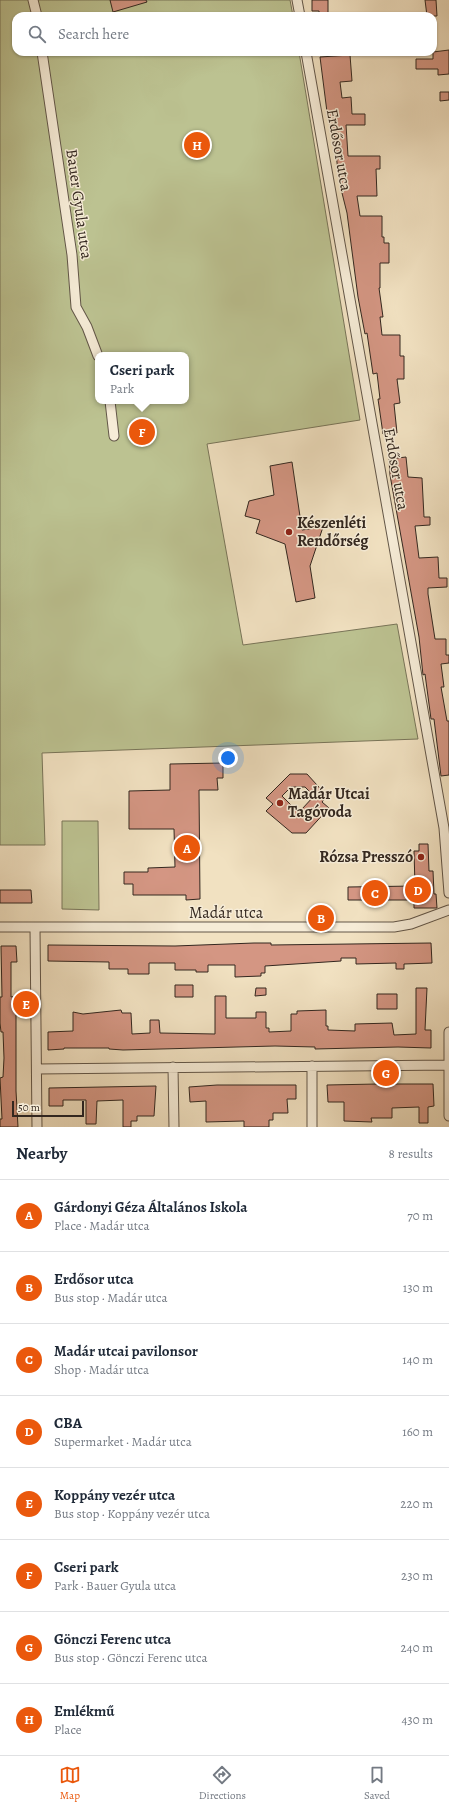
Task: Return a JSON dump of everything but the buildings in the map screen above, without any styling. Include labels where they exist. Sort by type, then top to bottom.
[{"type":"street","points":[[34,0],[36,12]]},
{"type":"street","points":[[297,0],[299,12]]},
{"type":"street","name":"Bauer Gyula utca","points":[[43,56],[72,255],[76,307],[87,327],[96,352]]},
{"type":"street","name":"Erdősor utca","points":[[307,56],[444,828],[449,893]]},
{"type":"street","points":[[110,404],[114,436]]},
{"type":"street","name":"Madár utca","points":[[0,927],[394,927],[411,924],[449,910]]},
{"type":"street","points":[[35,928],[37,1127]]},
{"type":"street","points":[[449,1032],[449,1116]]},
{"type":"street","points":[[37,1069],[449,1065]]},
{"type":"street","points":[[312,1066],[312,1127]]},
{"type":"street","points":[[173,1067],[174,1127]]},
{"type":"green space","points":[[0,0],[290,0],[292,12],[12,12],[12,56],[300,56],[360,420],[207,444],[243,645],[397,624],[418,739],[42,753],[45,845],[0,845]]},
{"type":"green space","points":[[62,821],[98,821],[99,910],[62,909]]},
{"type":"place","name":"Emlékmű","points":[[197,145]]},
{"type":"place","name":"Cseri park","points":[[142,432]]},
{"type":"place","name":"Készenléti Rendőrség","points":[[289,532]]},
{"type":"place","name":"Madár Utcai Tagóvoda","points":[[280,803]]},
{"type":"place","name":"Gárdonyi Géza Általános Iskola","points":[[187,848]]},
{"type":"place","name":"Rózsa Presszó","points":[[421,857]]},
{"type":"place","name":"CBA","points":[[418,890]]},
{"type":"place","name":"Madár utcai pavilonsor","points":[[375,893]]},
{"type":"place","name":"Erdősor utca","points":[[321,918]]},
{"type":"place","name":"Koppány vezér utca","points":[[26,1004]]},
{"type":"place","name":"Gönczi Ferenc utca","points":[[386,1073]]}]
